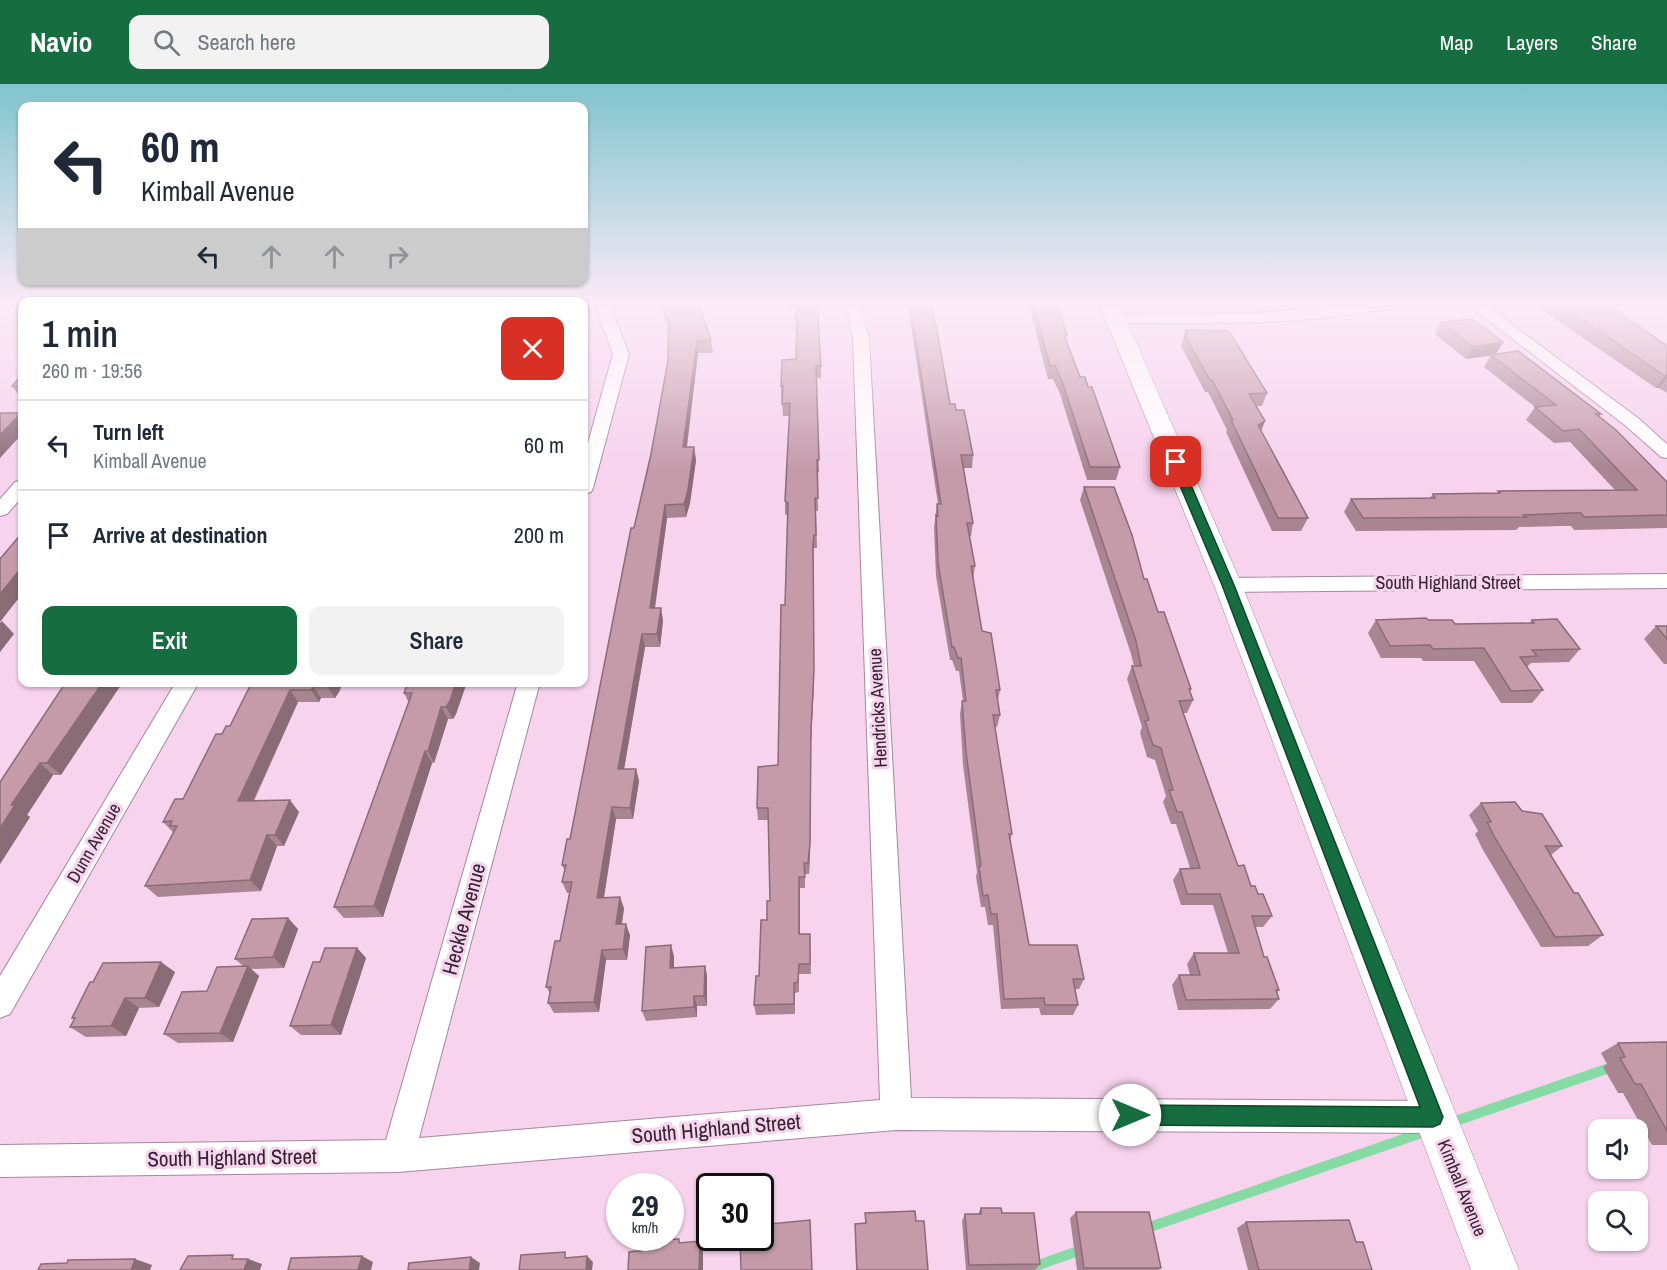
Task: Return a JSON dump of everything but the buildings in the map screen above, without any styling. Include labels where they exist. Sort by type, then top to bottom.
[{"type":"main road","name":"Kimball Avenue","points":[[1132,358],[1228,585],[1433,1117],[1495,1270]]},
{"type":"street","points":[[588,474],[620,358]]},
{"type":"street","name":"Hendricks Avenue","points":[[862,358],[896,1114]]},
{"type":"street","points":[[1547,358],[1632,422],[1667,453]]},
{"type":"street","points":[[0,510],[18,490]]},
{"type":"street","name":"South Highland Street","points":[[1228,585],[1667,582]]},
{"type":"street","name":"Dunn Avenue","points":[[0,1004],[185,687]]},
{"type":"street","name":"Heckle Avenue","points":[[398,1156],[529,687]]},
{"type":"street","name":"South Highland Street","points":[[0,1161],[398,1156],[896,1114],[1433,1117]]},
{"type":"waterway","points":[[1450,1123],[1615,1066]]},
{"type":"waterway","points":[[1144,1229],[1427,1131]]},
{"type":"waterway","points":[[1024,1270],[1084,1249]]},
{"type":"route","points":[[1130,1115],[1433,1117],[1228,585],[1176,462]]}]
